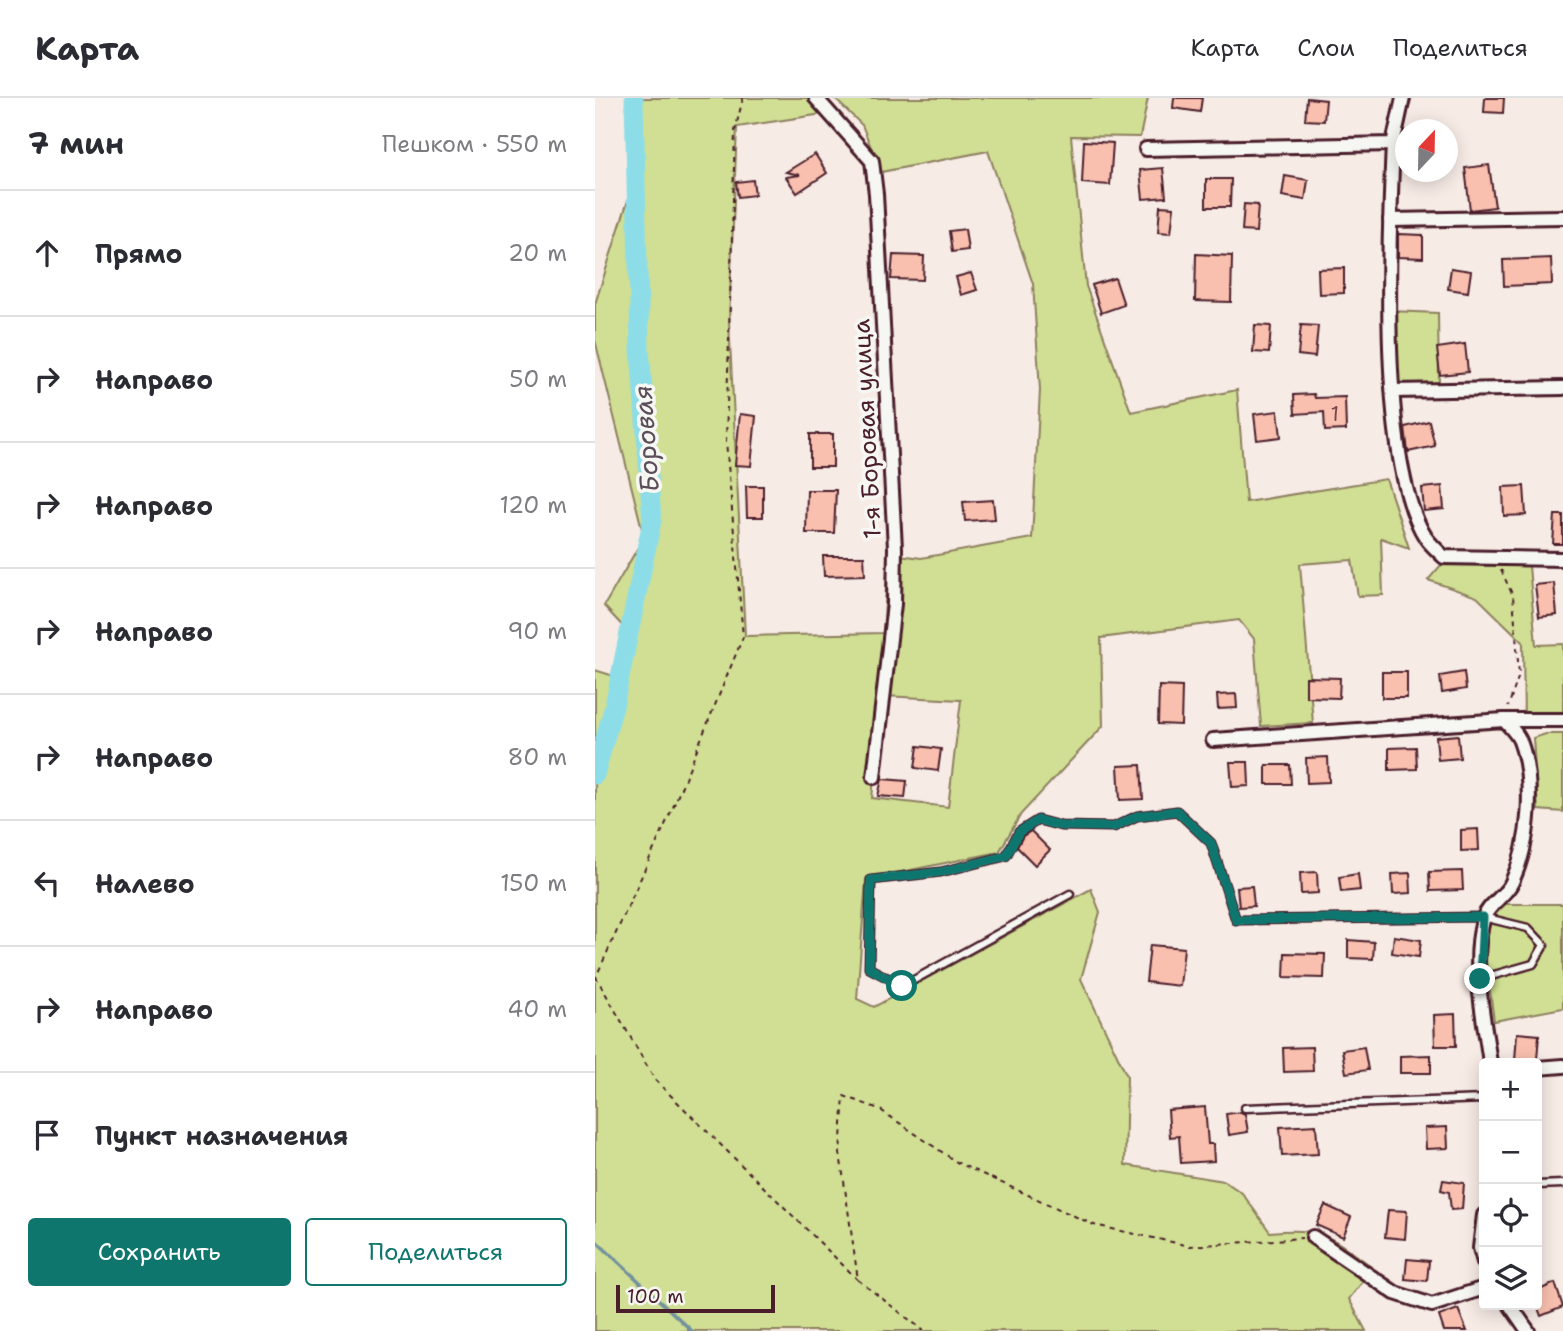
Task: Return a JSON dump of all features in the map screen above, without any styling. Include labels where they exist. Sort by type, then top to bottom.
[{"type":"street","name":"1-я Боровая улица","points":[[816,98],[871,161],[876,194],[895,548],[894,604],[874,778]]},
{"type":"street","points":[[1403,98],[1393,144],[1389,220],[1393,391],[1401,466],[1414,512],[1426,538],[1444,557],[1496,560],[1563,559]]},
{"type":"street","points":[[1146,149],[1393,144]]},
{"type":"street","points":[[1389,220],[1563,217]]},
{"type":"street","points":[[1393,391],[1563,388]]},
{"type":"street","points":[[1213,740],[1504,720],[1563,720]]},
{"type":"street","points":[[1489,1058],[1480,979],[1483,917],[1511,884],[1523,846],[1529,780],[1520,739],[1504,720]]},
{"type":"street","points":[[1542,1068],[1563,1066]]},
{"type":"street","points":[[1313,1237],[1395,1293],[1432,1305],[1479,1290]]},
{"type":"street","points":[[1513,1310],[1528,1331]]},
{"type":"lane","points":[[1070,894],[902,986],[869,968],[871,880],[941,872],[1006,856],[1019,832],[1038,820],[1061,826],[1114,827],[1137,816],[1177,811],[1211,843],[1236,920],[1483,917],[1528,928],[1544,945],[1533,964],[1480,979]]},
{"type":"lane","points":[[1245,1108],[1479,1099]]},
{"type":"lane","points":[[1542,1185],[1563,1184]]},
{"type":"path","points":[[743,98],[735,131],[726,441],[743,637],[674,805],[596,977],[655,1080],[858,1280],[924,1331]]},
{"type":"path","points":[[1496,560],[1513,596],[1519,676],[1504,720]]},
{"type":"path","points":[[858,1280],[840,1153],[844,1096],[879,1110],[958,1163],[1094,1225],[1189,1246],[1313,1237]]},
{"type":"green space","points":[[627,98],[809,98],[829,113],[737,127],[729,321],[745,636],[883,633],[888,558],[900,555],[921,558],[1032,538],[1040,390],[1033,284],[988,151],[881,172],[862,125],[834,98],[1148,98],[1140,137],[1071,136],[1086,286],[1131,412],[1237,390],[1246,502],[1386,479],[1409,548],[1381,538],[1383,595],[1358,596],[1352,560],[1300,564],[1313,723],[1261,726],[1254,639],[1239,620],[1101,638],[1103,726],[1021,814],[999,852],[866,879],[857,999],[874,1007],[1091,889],[1100,912],[1081,979],[1127,1076],[1125,1165],[1224,1181],[1242,1193],[1270,1232],[1312,1232],[1342,1245],[1367,1263],[1364,1280],[1349,1299],[1366,1331],[595,1331],[595,670],[617,677],[629,633],[604,606],[644,537],[595,340],[595,304],[636,175]],"holes":[[[883,696],[961,700],[948,807],[872,798]]]},
{"type":"green space","points":[[1390,311],[1438,313],[1439,386],[1392,382]]},
{"type":"green space","points":[[1441,565],[1529,566],[1536,645],[1563,644],[1563,722],[1524,722],[1523,642],[1477,597],[1428,580]]},
{"type":"green space","points":[[1546,734],[1563,734],[1563,812],[1538,810],[1533,738]]},
{"type":"green space","points":[[1506,904],[1563,904],[1563,1008],[1494,1021],[1481,926]]},
{"type":"building","points":[[1174,98],[1202,98],[1200,112],[1173,108]]},
{"type":"building","points":[[1307,98],[1326,100],[1324,121],[1305,120]]},
{"type":"building","points":[[1485,98],[1504,98],[1503,113],[1484,112]]},
{"type":"building","points":[[1084,141],[1113,143],[1110,185],[1082,183]]},
{"type":"building","points":[[815,154],[827,173],[797,193],[786,177],[800,175],[786,172]]},
{"type":"building","points":[[1489,165],[1495,207],[1470,210],[1465,168]]},
{"type":"building","points":[[1163,168],[1166,197],[1143,199],[1140,170]]},
{"type":"building","points":[[1285,176],[1308,180],[1305,200],[1282,196]]},
{"type":"building","points":[[1206,179],[1231,179],[1230,207],[1206,207]]},
{"type":"building","points":[[753,180],[755,195],[738,197],[736,182]]},
{"type":"building","points":[[1244,204],[1258,205],[1256,232],[1242,231]]},
{"type":"building","points":[[1160,206],[1174,207],[1171,233],[1158,232]]},
{"type":"building","points":[[965,229],[968,250],[952,252],[949,231]]},
{"type":"building","points":[[1398,234],[1423,235],[1423,258],[1398,257]]},
{"type":"building","points":[[1196,254],[1232,256],[1231,302],[1195,301]]},
{"type":"building","points":[[893,255],[924,256],[923,280],[891,279]]},
{"type":"building","points":[[1551,258],[1552,284],[1504,286],[1503,260]]},
{"type":"building","points":[[1344,268],[1344,293],[1319,294],[1318,269]]},
{"type":"building","points":[[1451,268],[1471,271],[1468,292],[1448,289]]},
{"type":"building","points":[[971,273],[977,290],[961,295],[956,277]]},
{"type":"building","points":[[1115,278],[1124,305],[1101,313],[1092,285]]},
{"type":"building","points":[[1255,325],[1271,326],[1269,353],[1253,352]]},
{"type":"building","points":[[1301,325],[1318,326],[1315,357],[1298,355]]},
{"type":"building","points":[[1465,344],[1468,372],[1440,375],[1437,348]]},
{"type":"building","points":[[1314,394],[1315,398],[1345,397],[1346,430],[1325,431],[1324,412],[1295,414],[1294,395]]},
{"type":"building","points":[[1278,411],[1281,437],[1257,440],[1254,414]]},
{"type":"building","points":[[740,414],[756,416],[751,466],[735,465]]},
{"type":"building","points":[[1429,421],[1435,446],[1408,452],[1405,427]]},
{"type":"building","points":[[810,434],[833,434],[833,467],[810,467]]},
{"type":"building","points":[[746,486],[763,486],[763,517],[747,517]]},
{"type":"building","points":[[1442,486],[1444,509],[1424,511],[1422,488]]},
{"type":"building","points":[[1524,486],[1526,515],[1504,516],[1503,487]]},
{"type":"building","points":[[807,490],[836,490],[834,533],[806,533]]},
{"type":"building","points":[[993,500],[995,519],[965,521],[963,502]]},
{"type":"building","points":[[1555,515],[1563,515],[1563,544],[1553,544]]},
{"type":"building","points":[[823,556],[864,556],[865,575],[824,576]]},
{"type":"building","points":[[1554,583],[1557,615],[1539,617],[1535,585]]},
{"type":"building","points":[[1382,672],[1407,672],[1407,698],[1382,698]]},
{"type":"building","points":[[1464,672],[1466,689],[1442,693],[1440,676]]},
{"type":"building","points":[[1306,677],[1340,678],[1339,698],[1306,697]]},
{"type":"building","points":[[1159,686],[1182,687],[1181,725],[1158,724]]},
{"type":"building","points":[[1236,694],[1237,708],[1218,709],[1217,695]]},
{"type":"building","points":[[1458,735],[1460,758],[1438,760],[1436,737]]},
{"type":"building","points":[[918,746],[941,749],[938,771],[915,768]]},
{"type":"building","points":[[1416,747],[1417,769],[1389,770],[1389,748]]},
{"type":"building","points":[[1328,757],[1329,782],[1307,783],[1306,758]]},
{"type":"building","points":[[1230,762],[1248,762],[1249,786],[1232,787]]},
{"type":"building","points":[[1141,765],[1143,799],[1120,800],[1118,766]]},
{"type":"building","points":[[1266,765],[1290,765],[1291,784],[1266,784]]},
{"type":"building","points":[[882,779],[907,781],[905,798],[878,796]]},
{"type":"building","points":[[1478,829],[1479,850],[1461,851],[1461,830]]},
{"type":"building","points":[[1031,831],[1050,850],[1035,865],[1017,847],[1023,836]]},
{"type":"building","points":[[1462,871],[1463,890],[1430,891],[1429,872]]},
{"type":"building","points":[[1317,872],[1318,893],[1301,894],[1300,873]]},
{"type":"building","points":[[1410,873],[1411,893],[1393,894],[1392,874]]},
{"type":"building","points":[[1358,874],[1360,890],[1341,892],[1339,877]]},
{"type":"building","points":[[1252,886],[1254,906],[1239,907],[1237,887]]},
{"type":"building","points":[[1394,936],[1421,940],[1419,957],[1392,953]]},
{"type":"building","points":[[1348,940],[1374,942],[1373,959],[1348,958]]},
{"type":"building","points":[[1150,945],[1184,948],[1180,986],[1146,982]]},
{"type":"building","points":[[1285,953],[1325,954],[1324,978],[1284,977]]},
{"type":"building","points":[[1455,1014],[1456,1046],[1435,1046],[1434,1015]]},
{"type":"building","points":[[1517,1033],[1539,1035],[1537,1058],[1515,1058]]},
{"type":"building","points":[[1312,1047],[1313,1071],[1284,1072],[1283,1048]]},
{"type":"building","points":[[1364,1047],[1368,1070],[1346,1073],[1342,1050]]},
{"type":"building","points":[[1431,1055],[1431,1073],[1400,1073],[1400,1056]]},
{"type":"building","points":[[1205,1107],[1208,1144],[1213,1144],[1214,1161],[1181,1163],[1179,1136],[1170,1137],[1168,1110]]},
{"type":"building","points":[[1226,1114],[1245,1114],[1248,1132],[1229,1135]]},
{"type":"building","points":[[1316,1125],[1318,1154],[1282,1156],[1280,1127]]},
{"type":"building","points":[[1447,1127],[1448,1148],[1426,1149],[1425,1128]]},
{"type":"building","points":[[1443,1180],[1464,1183],[1462,1209],[1451,1210],[1449,1192],[1441,1190]]},
{"type":"building","points":[[1325,1205],[1351,1217],[1343,1237],[1316,1225]]},
{"type":"building","points":[[1388,1210],[1407,1211],[1405,1239],[1385,1237]]},
{"type":"building","points":[[1407,1259],[1429,1261],[1427,1281],[1405,1279]]},
{"type":"building","points":[[1555,1283],[1563,1307],[1541,1316],[1539,1310],[1542,1310],[1542,1289]]},
{"type":"building","points":[[1458,1309],[1467,1331],[1444,1331],[1439,1316]]},
{"type":"waterway","name":"Боровая","points":[[595,775],[614,706],[652,521],[640,349],[634,98]]},
{"type":"waterway","points":[[595,1240],[692,1331]]},
{"type":"route","points":[[902,986],[869,968],[871,880],[941,872],[1006,856],[1019,832],[1038,820],[1061,826],[1114,827],[1137,816],[1177,811],[1211,843],[1236,920],[1483,917],[1479,947],[1480,979]]}]
